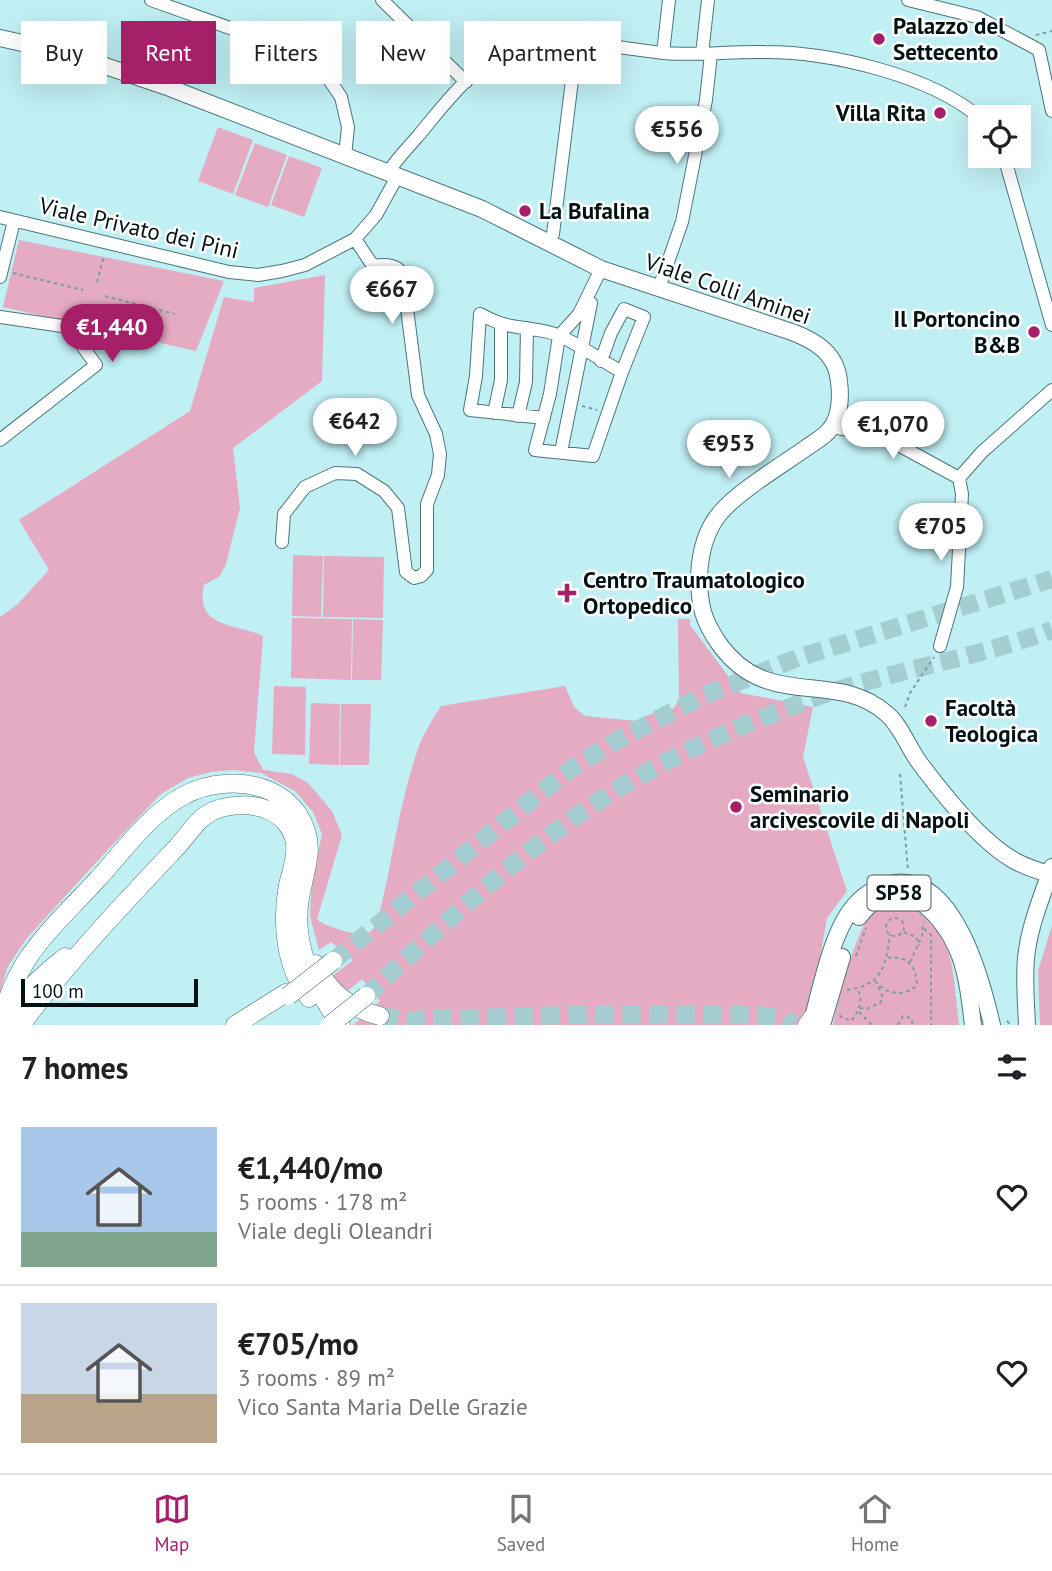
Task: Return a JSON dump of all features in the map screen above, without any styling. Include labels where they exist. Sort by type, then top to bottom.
[{"type":"highway","points":[[0,1025],[13,985],[34,949],[147,826],[182,796],[225,784],[254,785],[276,793],[296,810],[306,829],[309,849],[298,912],[302,951],[317,990],[340,1025]]},
{"type":"highway","points":[[22,1025],[40,999],[97,931],[202,818],[212,811],[248,805],[270,811],[287,823],[295,844],[285,917],[287,944],[294,972],[305,992],[322,1013],[340,1025]]},
{"type":"highway","points":[[305,874],[308,936],[318,970],[345,1000],[364,1012],[380,1016]]},
{"type":"highway","points":[[8,1025],[19,1001],[32,984],[97,931]]},
{"type":"highway","points":[[235,1025],[287,994],[333,961]]},
{"type":"highway","points":[[255,1025],[287,994]]},
{"type":"highway","points":[[330,1025],[366,996]]},
{"type":"main road","name":"Viale Colli Aminei","points":[[0,38],[106,64],[493,215],[601,269],[792,332],[821,346],[838,370],[839,400],[832,427]]},
{"type":"main road","points":[[832,427],[729,503],[711,526],[701,557],[699,574],[700,601],[706,625],[736,663],[764,681],[850,694],[887,714],[941,790],[987,839],[1016,862],[1051,870],[1026,956],[1027,1025]]},
{"type":"main road","name":"SP58","points":[[813,1023],[836,941],[849,912],[863,897],[880,886],[909,883],[934,897],[955,921],[975,961],[1000,1023]]},
{"type":"main road","name":"SP58","points":[[813,1023],[855,922],[870,905],[891,894],[899,893],[914,897],[929,908],[955,944],[965,972],[973,1025]]},
{"type":"street","points":[[151,0],[289,49],[319,65],[341,97],[348,127],[345,156]]},
{"type":"street","points":[[382,0],[464,80]]},
{"type":"street","points":[[663,53],[669,0]]},
{"type":"street","points":[[661,282],[685,210],[706,100],[708,0]]},
{"type":"street","points":[[908,0],[977,17],[1039,50],[1052,111]]},
{"type":"street","name":"Viale Privato dei Pini","points":[[621,48],[663,53],[766,52],[811,55],[874,67],[943,94],[968,110]]},
{"type":"street","name":"Viale Privato dei Pini","points":[[0,217],[229,272],[258,275],[304,265],[355,239],[376,215],[393,175],[438,111],[464,84]]},
{"type":"street","points":[[554,234],[572,84]]},
{"type":"street","points":[[1007,168],[1052,325]]},
{"type":"street","points":[[5,274],[14,221]]},
{"type":"street","points":[[282,542],[284,514],[305,487],[335,473],[357,474],[393,500],[400,518],[406,572],[414,578],[427,570],[427,504],[440,466],[439,444],[416,387],[401,272],[387,265],[373,266],[355,239]]},
{"type":"street","points":[[601,269],[579,314],[559,336],[551,394],[535,450],[593,456],[644,317],[624,309],[611,333],[601,361]]},
{"type":"street","points":[[561,452],[588,315],[601,269]]},
{"type":"street","points":[[544,418],[470,410],[476,376],[480,314],[501,324],[559,336],[622,372]]},
{"type":"street","points":[[0,317],[69,327],[96,365],[0,440]]},
{"type":"street","points":[[494,413],[501,380],[501,324]]},
{"type":"street","points":[[518,416],[526,382],[527,328]]},
{"type":"street","points":[[959,478],[982,452],[1052,390]]},
{"type":"street","points":[[832,427],[882,436],[959,478]]},
{"type":"street","points":[[940,646],[957,587],[962,494],[959,478]]},
{"type":"path","points":[[97,282],[104,253]]},
{"type":"path","points":[[5,274],[83,290]]},
{"type":"path","points":[[105,296],[175,314]]},
{"type":"path","points":[[905,707],[910,693],[940,646]]},
{"type":"path","points":[[900,774],[909,883]]},
{"type":"path","points":[[900,920],[905,915]]},
{"type":"path","points":[[846,990],[874,981],[886,958],[890,934],[886,926],[889,921],[894,918],[900,920],[904,924],[903,932]]},
{"type":"path","points":[[910,962],[919,946],[924,929],[923,921]]},
{"type":"path","points":[[853,965],[867,926]]},
{"type":"path","points":[[924,929],[931,935],[931,1025]]},
{"type":"path","points":[[890,934],[895,936],[903,932],[916,937],[919,946]]},
{"type":"path","points":[[878,986],[899,994],[910,992],[917,985],[917,972],[910,962],[895,957],[886,958]]},
{"type":"path","points":[[859,1007],[867,1009],[881,1002],[882,995],[874,981]]},
{"type":"path","points":[[839,1008],[841,1017],[851,1021],[859,1012],[860,993],[857,988]]},
{"type":"path","points":[[859,1012],[872,1025]]},
{"type":"path","points":[[898,1025],[903,1016],[907,1016],[911,1018],[913,1025]]},
{"type":"path","points":[[1000,1023],[1010,1025]]},
{"type":"shaded area","points":[[218,127],[253,140],[233,194],[198,181]]},
{"type":"shaded area","points":[[255,143],[287,155],[268,207],[235,195]]},
{"type":"shaded area","points":[[289,156],[322,168],[304,217],[271,205]]},
{"type":"shaded area","points":[[19,240],[224,281],[196,351],[3,307]]},
{"type":"shaded area","points":[[325,275],[322,381],[233,448],[240,508],[226,564],[220,576],[204,585],[203,599],[205,610],[211,617],[263,636],[254,752],[263,770],[292,774],[308,783],[332,811],[342,835],[317,919],[352,933],[366,933],[374,927],[382,903],[413,765],[423,738],[441,706],[565,686],[574,707],[585,716],[637,721],[674,708],[679,699],[678,619],[690,619],[690,625],[741,693],[813,707],[803,757],[847,891],[827,918],[809,1008],[796,1025],[353,1025],[380,1001],[362,979],[344,994],[329,979],[353,960],[331,942],[319,950],[310,916],[312,882],[322,834],[313,812],[295,791],[261,773],[233,770],[188,778],[161,794],[26,939],[7,968],[0,993],[0,617],[18,604],[49,570],[19,520],[190,411],[224,297],[254,302],[254,288]]},
{"type":"shaded area","points":[[293,555],[323,556],[321,617],[292,616]]},
{"type":"shaded area","points":[[324,556],[384,557],[383,618],[323,617]]},
{"type":"shaded area","points":[[292,618],[352,619],[351,680],[291,678]]},
{"type":"shaded area","points":[[353,619],[383,620],[381,680],[352,680]]},
{"type":"shaded area","points":[[274,686],[306,687],[305,755],[272,754]]},
{"type":"shaded area","points":[[311,703],[340,704],[339,765],[309,764]]},
{"type":"shaded area","points":[[341,704],[371,704],[369,765],[340,765]]},
{"type":"shaded area","points":[[901,902],[923,916],[946,946],[953,971],[959,1025],[833,1025],[847,970],[863,927],[879,909]]},
{"type":"shaded area","points":[[1052,925],[1052,1025],[1040,1025],[1038,971]]},
{"type":"tunnel","points":[[333,961],[575,766],[621,738],[703,696],[797,658],[1052,579]]},
{"type":"tunnel","points":[[366,996],[514,863],[578,815],[660,765],[737,728],[817,697],[1052,630]]},
{"type":"tunnel","points":[[380,1016],[408,1020],[596,1014],[759,1015],[783,1019],[794,1025]]},
{"type":"place","name":"Palazzo del Settecento","points":[[879,39]]},
{"type":"place","name":"Villa Rita","points":[[940,113]]},
{"type":"place","name":"La Bufalina","points":[[525,211]]},
{"type":"place","name":"Il Portoncino B&B","points":[[1034,332]]},
{"type":"place","name":"Centro Traumatologico Ortopedico","points":[[567,593]]},
{"type":"place","name":"Facoltà Teologica","points":[[931,721]]},
{"type":"place","name":"Seminario arcivescovile di Napoli","points":[[736,807]]}]
